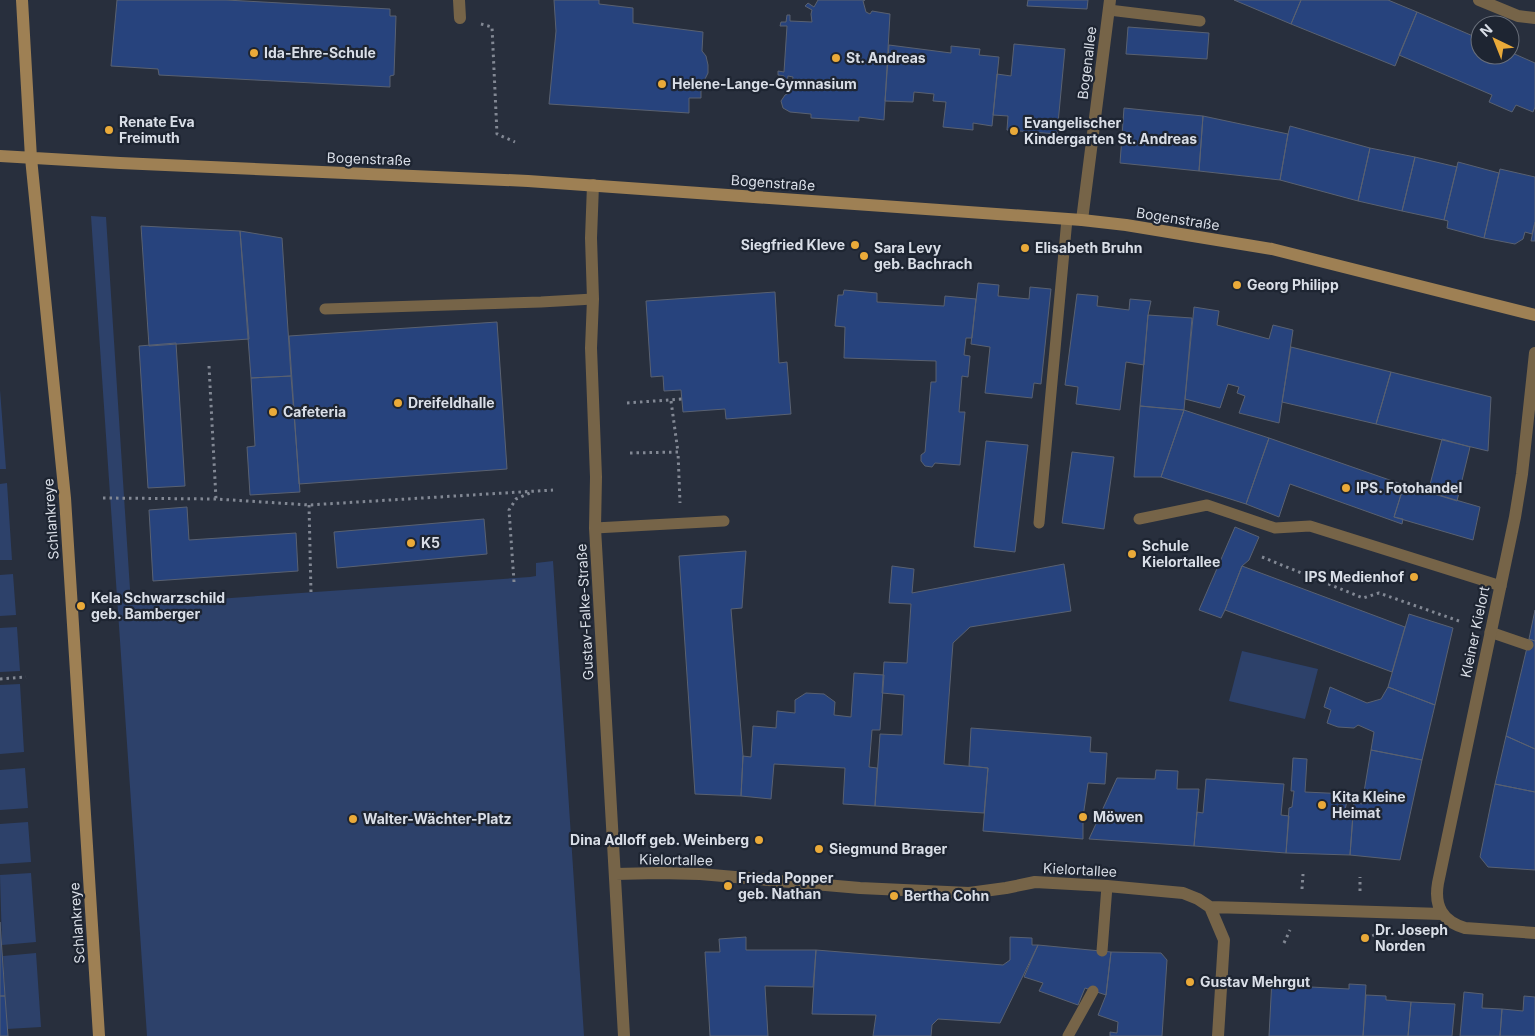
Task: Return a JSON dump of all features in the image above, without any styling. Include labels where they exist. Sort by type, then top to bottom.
[{"type":"street","name":"Schlankreye","points":[[22,0],[31,158],[65,498],[99,1036]]},
{"type":"street","points":[[459,0],[460,18]]},
{"type":"street","points":[[1479,0],[1518,16],[1535,18]]},
{"type":"street","name":"Bogenallee","points":[[1082,220],[1110,5]]},
{"type":"street","name":"Bogenstraße","points":[[0,156],[594,185],[1082,220],[1126,225],[1272,249],[1535,315]]},
{"type":"street","name":"Gustav-Falke-Straße","points":[[594,185],[591,238],[596,477],[595,528],[624,1036]]},
{"type":"street","name":"Kleiner Kielort","points":[[1442,914],[1438,907],[1437,889],[1515,517],[1522,474],[1535,353]]},
{"type":"street","name":"Kielortallee","points":[[615,874],[700,874],[860,888],[969,893],[1035,882],[1184,893],[1198,899],[1210,908],[1442,914]]},
{"type":"street","points":[[1210,908],[1224,940],[1218,1036]]},
{"type":"street","points":[[1442,914],[1456,926],[1465,928],[1535,933]]},
{"type":"lane","points":[[1110,5],[1200,21]]},
{"type":"lane","points":[[1040,523],[1067,219]]},
{"type":"lane","points":[[325,309],[531,303],[593,299]]},
{"type":"lane","points":[[1138,519],[1207,505],[1275,528],[1310,526],[1501,586]]},
{"type":"lane","points":[[595,528],[724,521]]},
{"type":"lane","points":[[1490,632],[1528,645]]},
{"type":"lane","points":[[1102,950],[1107,886]]},
{"type":"lane","points":[[1068,1036],[1094,991]]},
{"type":"path","points":[[460,18],[492,27],[496,134],[516,142]]},
{"type":"path","points":[[209,366],[216,499]]},
{"type":"path","points":[[627,403],[682,399]]},
{"type":"path","points":[[671,400],[678,452],[680,507]]},
{"type":"path","points":[[630,453],[678,452]]},
{"type":"path","points":[[103,498],[216,499],[309,505],[553,490]]},
{"type":"path","points":[[514,582],[509,510],[516,500],[533,491]]},
{"type":"path","points":[[309,505],[311,592]]},
{"type":"path","points":[[1262,557],[1363,598],[1379,593],[1459,621]]},
{"type":"path","points":[[0,679],[26,677]]},
{"type":"shaded area","name":"Walter-Wächter-Platz","points":[[91,216],[106,217],[131,605],[530,577],[536,576],[536,563],[553,561],[584,1036],[147,1036]]},
{"type":"shaded area","points":[[0,390],[6,469],[0,469]]},
{"type":"shaded area","points":[[7,483],[12,560],[0,560],[0,484]]},
{"type":"shaded area","points":[[13,574],[16,615],[0,616],[0,575]]},
{"type":"shaded area","points":[[17,627],[20,671],[0,672],[0,628]]},
{"type":"shaded area","points":[[1242,651],[1318,669],[1305,719],[1229,701]]},
{"type":"shaded area","points":[[20,684],[24,752],[0,754],[0,685]]},
{"type":"shaded area","points":[[25,768],[28,808],[0,810],[0,770]]},
{"type":"shaded area","points":[[28,822],[31,862],[0,864],[0,824]]},
{"type":"shaded area","points":[[31,873],[36,942],[2,945],[0,875]]},
{"type":"shaded area","points":[[36,953],[41,1027],[7,1029],[3,956]]},
{"type":"building","points":[[117,0],[226,0],[390,9],[390,16],[396,16],[394,75],[390,76],[390,87],[159,75],[158,69],[111,66]]},
{"type":"building","points":[[554,0],[599,0],[599,4],[633,8],[633,23],[703,32],[702,51],[706,56],[708,73],[701,87],[701,98],[689,98],[689,113],[549,104],[556,31]]},
{"type":"building","name":"St. Andreas","points":[[818,0],[865,0],[863,1],[866,12],[870,14],[872,11],[890,14],[884,120],[859,117],[859,121],[811,118],[811,114],[790,112],[783,108],[781,101],[785,95],[791,92],[793,77],[788,76],[787,83],[783,83],[784,76],[778,75],[778,71],[784,72],[787,26],[780,26],[781,22],[786,22],[787,15],[790,15],[790,21],[812,22],[812,10],[805,6],[808,3],[814,7]]},
{"type":"building","points":[[1028,0],[1088,0],[1087,9],[1027,6]]},
{"type":"building","points":[[1234,0],[1301,0],[1291,24]]},
{"type":"building","points":[[1301,0],[1388,0],[1417,12],[1395,66],[1291,24]]},
{"type":"building","points":[[1417,12],[1470,35],[1470,65],[1520,65],[1520,56],[1535,63],[1535,107],[1533,112],[1516,105],[1512,112],[1489,102],[1492,95],[1399,55]]},
{"type":"building","points":[[1128,27],[1209,33],[1207,59],[1126,54]]},
{"type":"building","points":[[1014,44],[1065,49],[1057,134],[1007,130],[1008,116],[993,115],[997,74],[1011,76]]},
{"type":"building","points":[[889,45],[951,53],[951,46],[980,49],[979,55],[999,57],[992,126],[973,123],[973,130],[943,127],[946,102],[933,101],[934,94],[914,92],[913,102],[885,101]]},
{"type":"building","points":[[1124,108],[1203,116],[1199,171],[1120,163]]},
{"type":"building","points":[[1203,116],[1288,134],[1280,180],[1199,171]]},
{"type":"building","points":[[1290,126],[1370,148],[1358,201],[1280,180]]},
{"type":"building","points":[[1370,148],[1415,157],[1402,211],[1358,201]]},
{"type":"building","points":[[1415,157],[1457,167],[1444,220],[1402,211]]},
{"type":"building","points":[[1458,162],[1499,173],[1484,238],[1447,228],[1448,221],[1444,220]]},
{"type":"building","points":[[1500,169],[1535,177],[1535,222],[1532,234],[1525,232],[1523,239],[1515,244],[1484,238]]},
{"type":"building","points":[[1535,222],[1535,241],[1531,241]]},
{"type":"building","points":[[141,226],[240,231],[249,339],[149,346]]},
{"type":"building","points":[[240,231],[282,238],[291,376],[251,378]]},
{"type":"building","points":[[978,283],[999,285],[998,296],[1029,299],[1030,287],[1051,289],[1041,384],[1034,383],[1032,398],[985,393],[990,347],[971,344]]},
{"type":"building","points":[[844,290],[877,293],[877,302],[944,306],[945,296],[976,299],[972,338],[966,338],[964,355],[970,356],[968,377],[962,376],[959,412],[965,412],[960,465],[935,463],[932,467],[925,466],[921,461],[921,455],[925,452],[931,382],[936,382],[936,361],[844,358],[845,327],[835,326],[838,295],[843,295]]},
{"type":"building","points":[[775,292],[779,363],[787,362],[791,414],[726,419],[725,409],[683,412],[681,390],[664,391],[663,376],[651,377],[646,301]]},
{"type":"building","points":[[1077,294],[1098,296],[1097,306],[1129,310],[1130,299],[1151,301],[1144,365],[1126,362],[1120,410],[1076,404],[1078,387],[1065,385]]},
{"type":"building","points":[[1194,307],[1219,311],[1217,325],[1269,339],[1273,325],[1293,330],[1279,423],[1239,413],[1245,396],[1237,393],[1239,387],[1228,384],[1220,408],[1185,399]]},
{"type":"building","points":[[1148,315],[1192,318],[1184,410],[1140,406]]},
{"type":"building","name":"Dreifeldhalle","points":[[497,322],[507,469],[299,484],[289,336]]},
{"type":"building","points":[[176,343],[185,486],[148,488],[139,346]]},
{"type":"building","points":[[1291,347],[1391,372],[1376,424],[1282,402]]},
{"type":"building","points":[[1391,372],[1491,397],[1488,451],[1376,424]]},
{"type":"building","name":"Cafeteria","points":[[291,376],[300,492],[250,495],[247,447],[255,446],[251,378]]},
{"type":"building","points":[[1140,406],[1184,410],[1161,477],[1134,477]]},
{"type":"building","points":[[1184,410],[1269,438],[1246,504],[1161,477]]},
{"type":"building","points":[[1269,438],[1404,485],[1394,517],[1403,519],[1402,524],[1290,484],[1279,517],[1246,504]]},
{"type":"building","points":[[1442,439],[1470,447],[1457,501],[1428,492]]},
{"type":"building","points":[[986,441],[1028,445],[1015,552],[974,547]]},
{"type":"building","points":[[1072,452],[1114,457],[1104,529],[1062,523]]},
{"type":"building","points":[[1404,485],[1480,507],[1473,540],[1394,517]]},
{"type":"building","points":[[187,507],[189,540],[296,533],[298,571],[153,581],[149,510]]},
{"type":"building","name":"K5","points":[[484,519],[487,554],[337,568],[334,532]]},
{"type":"building","points":[[1235,527],[1259,537],[1249,560],[1242,566],[1221,618],[1199,610]]},
{"type":"building","points":[[746,551],[742,608],[731,609],[743,756],[741,796],[695,794],[679,556]]},
{"type":"building","points":[[1064,564],[1071,611],[970,627],[953,643],[944,764],[988,768],[984,813],[875,806],[880,734],[902,735],[904,695],[882,693],[884,662],[907,663],[911,604],[889,603],[892,566],[914,569],[912,593]]},
{"type":"building","points":[[1242,566],[1405,627],[1392,672],[1225,610]]},
{"type":"building","points":[[1535,610],[1535,641],[1529,639]]},
{"type":"building","points":[[1409,614],[1453,628],[1435,705],[1388,687]]},
{"type":"building","points":[[1529,639],[1535,641],[1535,749],[1506,736]]},
{"type":"building","points":[[854,673],[884,675],[880,730],[872,730],[869,767],[877,768],[875,806],[843,804],[845,768],[774,764],[771,799],[741,796],[743,756],[751,757],[753,726],[776,728],[777,711],[795,713],[795,700],[806,693],[824,694],[835,702],[834,715],[851,717]]},
{"type":"building","points":[[1330,687],[1367,703],[1381,699],[1388,687],[1435,705],[1422,760],[1371,750],[1374,732],[1358,725],[1354,728],[1338,727],[1327,723],[1331,710],[1324,707]]},
{"type":"building","points":[[971,728],[1091,737],[1090,752],[1107,753],[1105,784],[1088,783],[1083,817],[1083,839],[983,831],[988,768],[969,766]]},
{"type":"building","points":[[1506,736],[1535,749],[1535,792],[1495,784]]},
{"type":"building","points":[[1371,750],[1422,760],[1400,860],[1350,855],[1354,802],[1362,804]]},
{"type":"building","points":[[1293,758],[1307,759],[1305,792],[1348,794],[1345,811],[1353,814],[1350,855],[1286,853],[1289,808],[1292,807],[1294,791],[1291,791]]},
{"type":"building","points":[[1156,770],[1178,771],[1177,789],[1199,789],[1194,846],[1089,839],[1117,778],[1155,779]]},
{"type":"building","points":[[1206,779],[1284,784],[1281,815],[1289,816],[1286,853],[1194,846],[1197,812],[1203,813]]},
{"type":"building","points":[[1495,784],[1535,792],[1535,870],[1488,867],[1480,857]]},
{"type":"building","points":[[0,922],[5,996],[0,996]]},
{"type":"building","points":[[746,937],[746,950],[816,950],[813,987],[765,986],[768,1036],[710,1036],[705,952],[720,952],[719,939]]},
{"type":"building","points":[[1010,937],[1032,938],[1032,945],[1038,945],[1000,1023],[938,1019],[932,1025],[931,1036],[873,1036],[876,1015],[812,1014],[816,950],[1003,965],[1010,960]]},
{"type":"building","points":[[1038,945],[1111,952],[1106,995],[1085,988],[1078,1005],[1039,991],[1043,983],[1024,977]]},
{"type":"building","points":[[1111,952],[1161,953],[1167,960],[1162,1036],[1110,1036],[1110,1032],[1117,1033],[1118,1022],[1098,1015],[1106,995]]},
{"type":"building","points":[[1272,978],[1292,980],[1292,986],[1349,989],[1349,984],[1366,985],[1363,1036],[1269,1036]]},
{"type":"building","points":[[1464,992],[1483,994],[1482,1008],[1502,1009],[1500,1036],[1460,1036]]},
{"type":"building","points":[[1366,995],[1386,996],[1386,1000],[1411,1002],[1408,1036],[1363,1036]]},
{"type":"building","points":[[0,996],[5,996],[8,1036],[0,1036]]},
{"type":"building","points":[[1524,996],[1535,997],[1535,1036],[1500,1036],[1502,1009],[1523,1011]]},
{"type":"building","points":[[1411,1002],[1455,1004],[1452,1036],[1408,1036]]},
{"type":"place","name":"Ida-Ehre-Schule","points":[[254,53]]},
{"type":"place","name":"St. Andreas","points":[[836,58]]},
{"type":"place","name":"Helene-Lange-Gymnasium","points":[[662,84]]},
{"type":"place","name":"Renate Eva Freimuth","points":[[109,130]]},
{"type":"place","name":"Evangelischer Kindergarten St. Andreas","points":[[1014,131]]},
{"type":"place","name":"Siegfried Kleve","points":[[855,245]]},
{"type":"place","name":"Elisabeth Bruhn","points":[[1025,248]]},
{"type":"place","name":"Sara Levy geb. Bachrach","points":[[864,256]]},
{"type":"place","name":"Georg Philipp","points":[[1237,285]]},
{"type":"place","name":"Dreifeldhalle","points":[[398,403]]},
{"type":"place","name":"Cafeteria","points":[[273,412]]},
{"type":"place","name":"IPS. Fotohandel","points":[[1346,488]]},
{"type":"place","name":"K5","points":[[411,543]]},
{"type":"place","name":"Schule Kielortallee","points":[[1132,554]]},
{"type":"place","name":"IPS Medienhof","points":[[1414,577]]},
{"type":"place","name":"Kela Schwarzschild geb. Bamberger","points":[[81,606]]},
{"type":"place","name":"Kita Kleine Heimat","points":[[1322,805]]},
{"type":"place","name":"Möwen","points":[[1083,817]]},
{"type":"place","name":"Walter-Wächter-Platz","points":[[353,819]]},
{"type":"place","name":"Dina Adloff geb. Weinberg","points":[[759,840]]},
{"type":"place","name":"Siegmund Brager","points":[[819,849]]},
{"type":"place","name":"Frieda Popper geb. Nathan","points":[[728,886]]},
{"type":"place","name":"Bertha Cohn","points":[[894,896]]},
{"type":"place","name":"Dr. Joseph Norden","points":[[1365,938]]},
{"type":"place","name":"Gustav Mehrgut","points":[[1190,982]]}]
